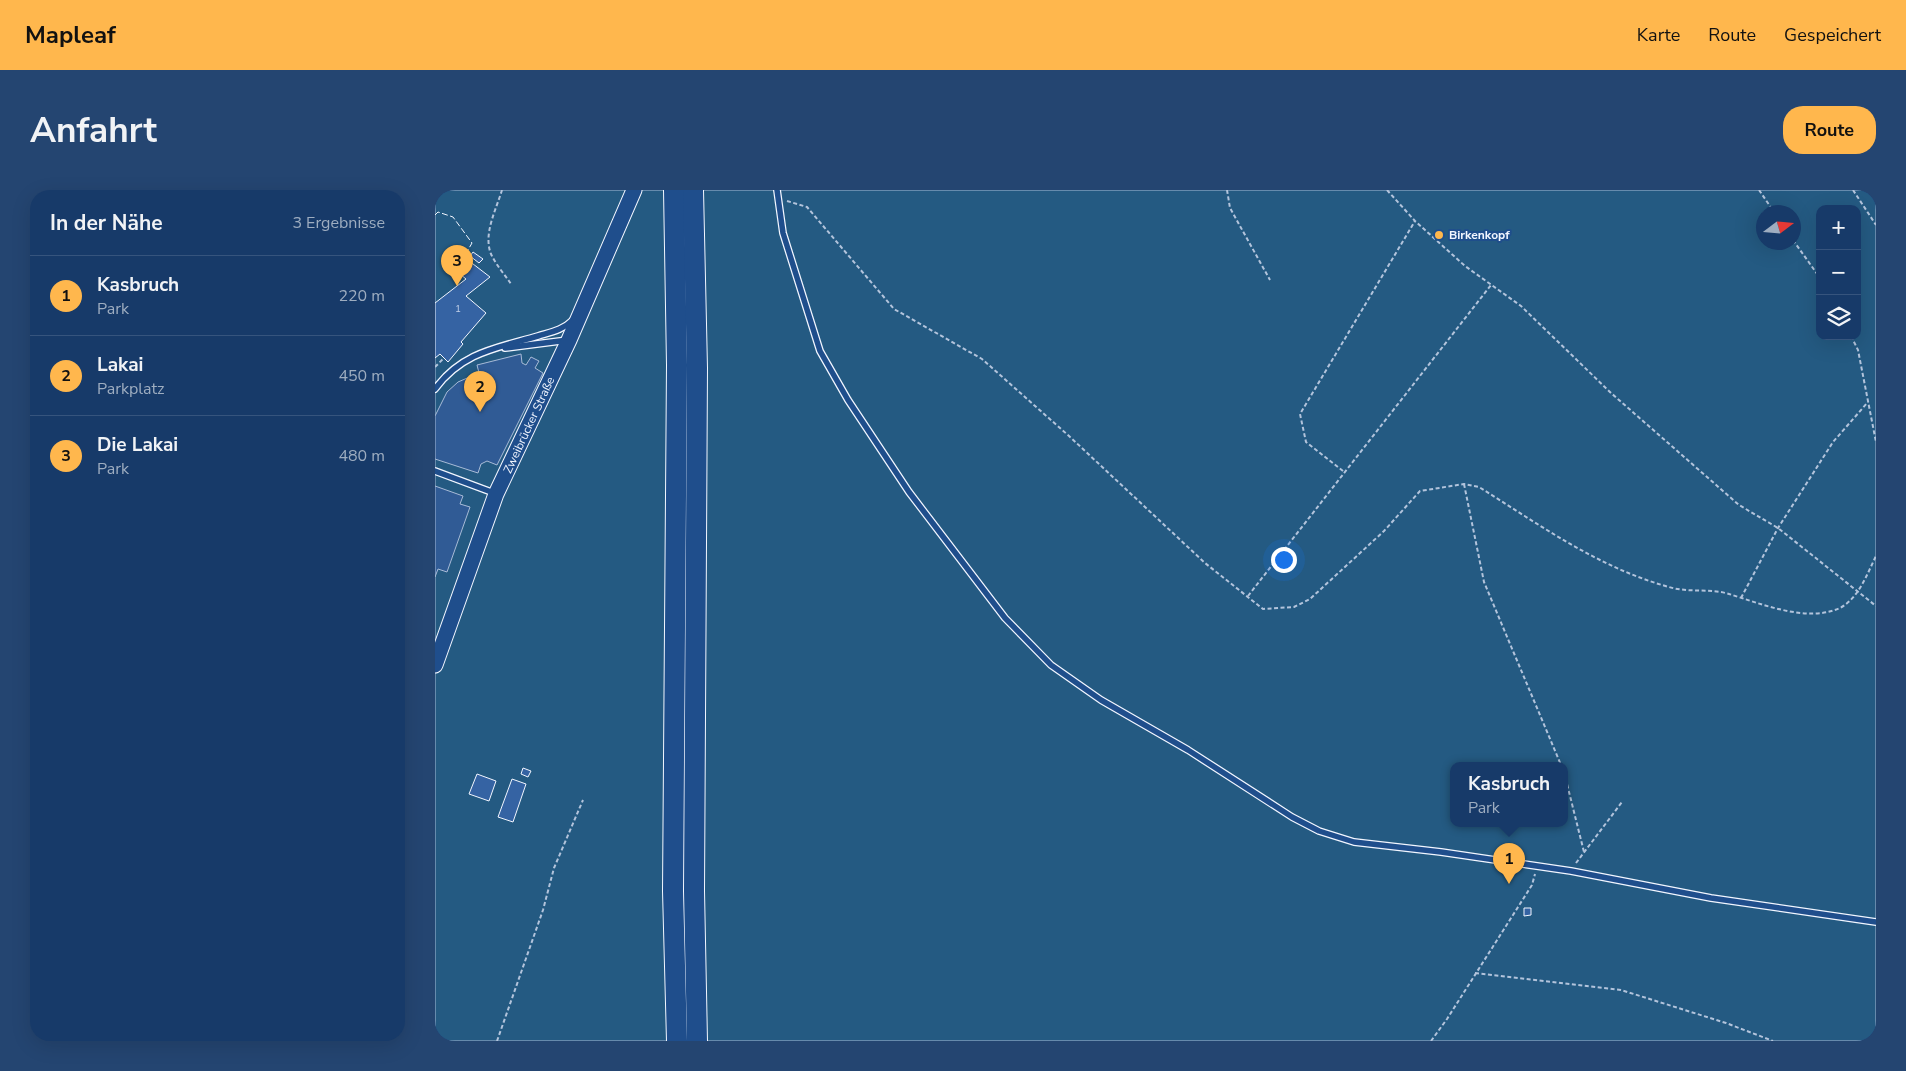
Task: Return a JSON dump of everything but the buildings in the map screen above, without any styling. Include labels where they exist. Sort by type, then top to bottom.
[{"type":"highway","points":[[677,1041],[673,892],[680,190]]},
{"type":"highway","points":[[680,190],[697,368],[694,891],[697,1041]]},
{"type":"main road","name":"Zweibrücker Straße","points":[[435,665],[496,494],[569,340],[634,190]]},
{"type":"lane","points":[[777,190],[783,233],[820,351],[848,400],[909,492],[1005,618],[1051,665],[1101,700],[1187,750],[1291,817],[1319,831],[1354,842],[1538,866],[1711,898],[1876,922]]},
{"type":"lane","points":[[435,389],[451,369],[469,358],[488,350],[556,330],[568,325],[580,314]]},
{"type":"lane","points":[[488,350],[569,340]]},
{"type":"lane","points":[[435,471],[496,494]]},
{"type":"path","points":[[502,190],[490,227],[488,242],[492,256],[511,284]]},
{"type":"path","points":[[1227,190],[1230,208],[1270,280]]},
{"type":"path","points":[[1387,190],[1415,220],[1465,266],[1521,306],[1611,393],[1739,504],[1778,528],[1859,590],[1876,606]]},
{"type":"path","points":[[1759,190],[1769,205]]},
{"type":"path","points":[[1853,190],[1876,225]]},
{"type":"path","points":[[777,198],[807,208],[894,309],[982,359],[1069,436],[1191,551],[1263,609],[1293,607],[1311,599],[1384,532],[1420,491],[1464,484],[1479,487],[1575,548],[1631,575],[1671,588],[1727,593],[1812,614],[1840,608],[1859,590],[1876,556]]},
{"type":"path","points":[[1344,471],[1306,442],[1300,414],[1415,220]]},
{"type":"path","points":[[1800,250],[1816,272]]},
{"type":"path","points":[[1248,596],[1491,285]]},
{"type":"path","points":[[1853,340],[1858,350],[1876,442]]},
{"type":"path","points":[[435,367],[444,358]]},
{"type":"path","points":[[441,362],[451,369]]},
{"type":"path","points":[[1741,598],[1778,528],[1833,442],[1868,402]]},
{"type":"path","points":[[1464,484],[1484,582],[1560,762]]},
{"type":"path","points":[[1568,788],[1584,852]]},
{"type":"path","points":[[497,1041],[543,910],[554,868],[583,800]]},
{"type":"path","points":[[1571,872],[1623,802]]},
{"type":"path","points":[[1431,1041],[1447,1020],[1532,885],[1538,866]]},
{"type":"path","points":[[1475,974],[1621,990],[1726,1023],[1773,1041]]},
{"type":"shaded area","points":[[435,190],[1876,190],[1876,1041],[435,1041]]},
{"type":"shaded area","points":[[521,354],[522,363],[526,365],[531,357],[539,361],[535,368],[543,373],[497,465],[487,461],[481,464],[478,473],[435,459],[435,416],[447,392],[458,382],[479,373],[477,365]]},
{"type":"shaded area","points":[[435,486],[463,496],[460,504],[470,507],[447,572],[438,569],[435,577]]},
{"type":"fence","points":[[435,215],[438,212],[453,217],[472,243],[464,257]]},
{"type":"place","name":"Birkenkopf","points":[[1439,235]]},
{"type":"place","name":"Die Lakai","points":[[457,286]]},
{"type":"place","name":"Lakai","points":[[480,412]]},
{"type":"place","name":"Kasbruch","points":[[1509,884]]}]
